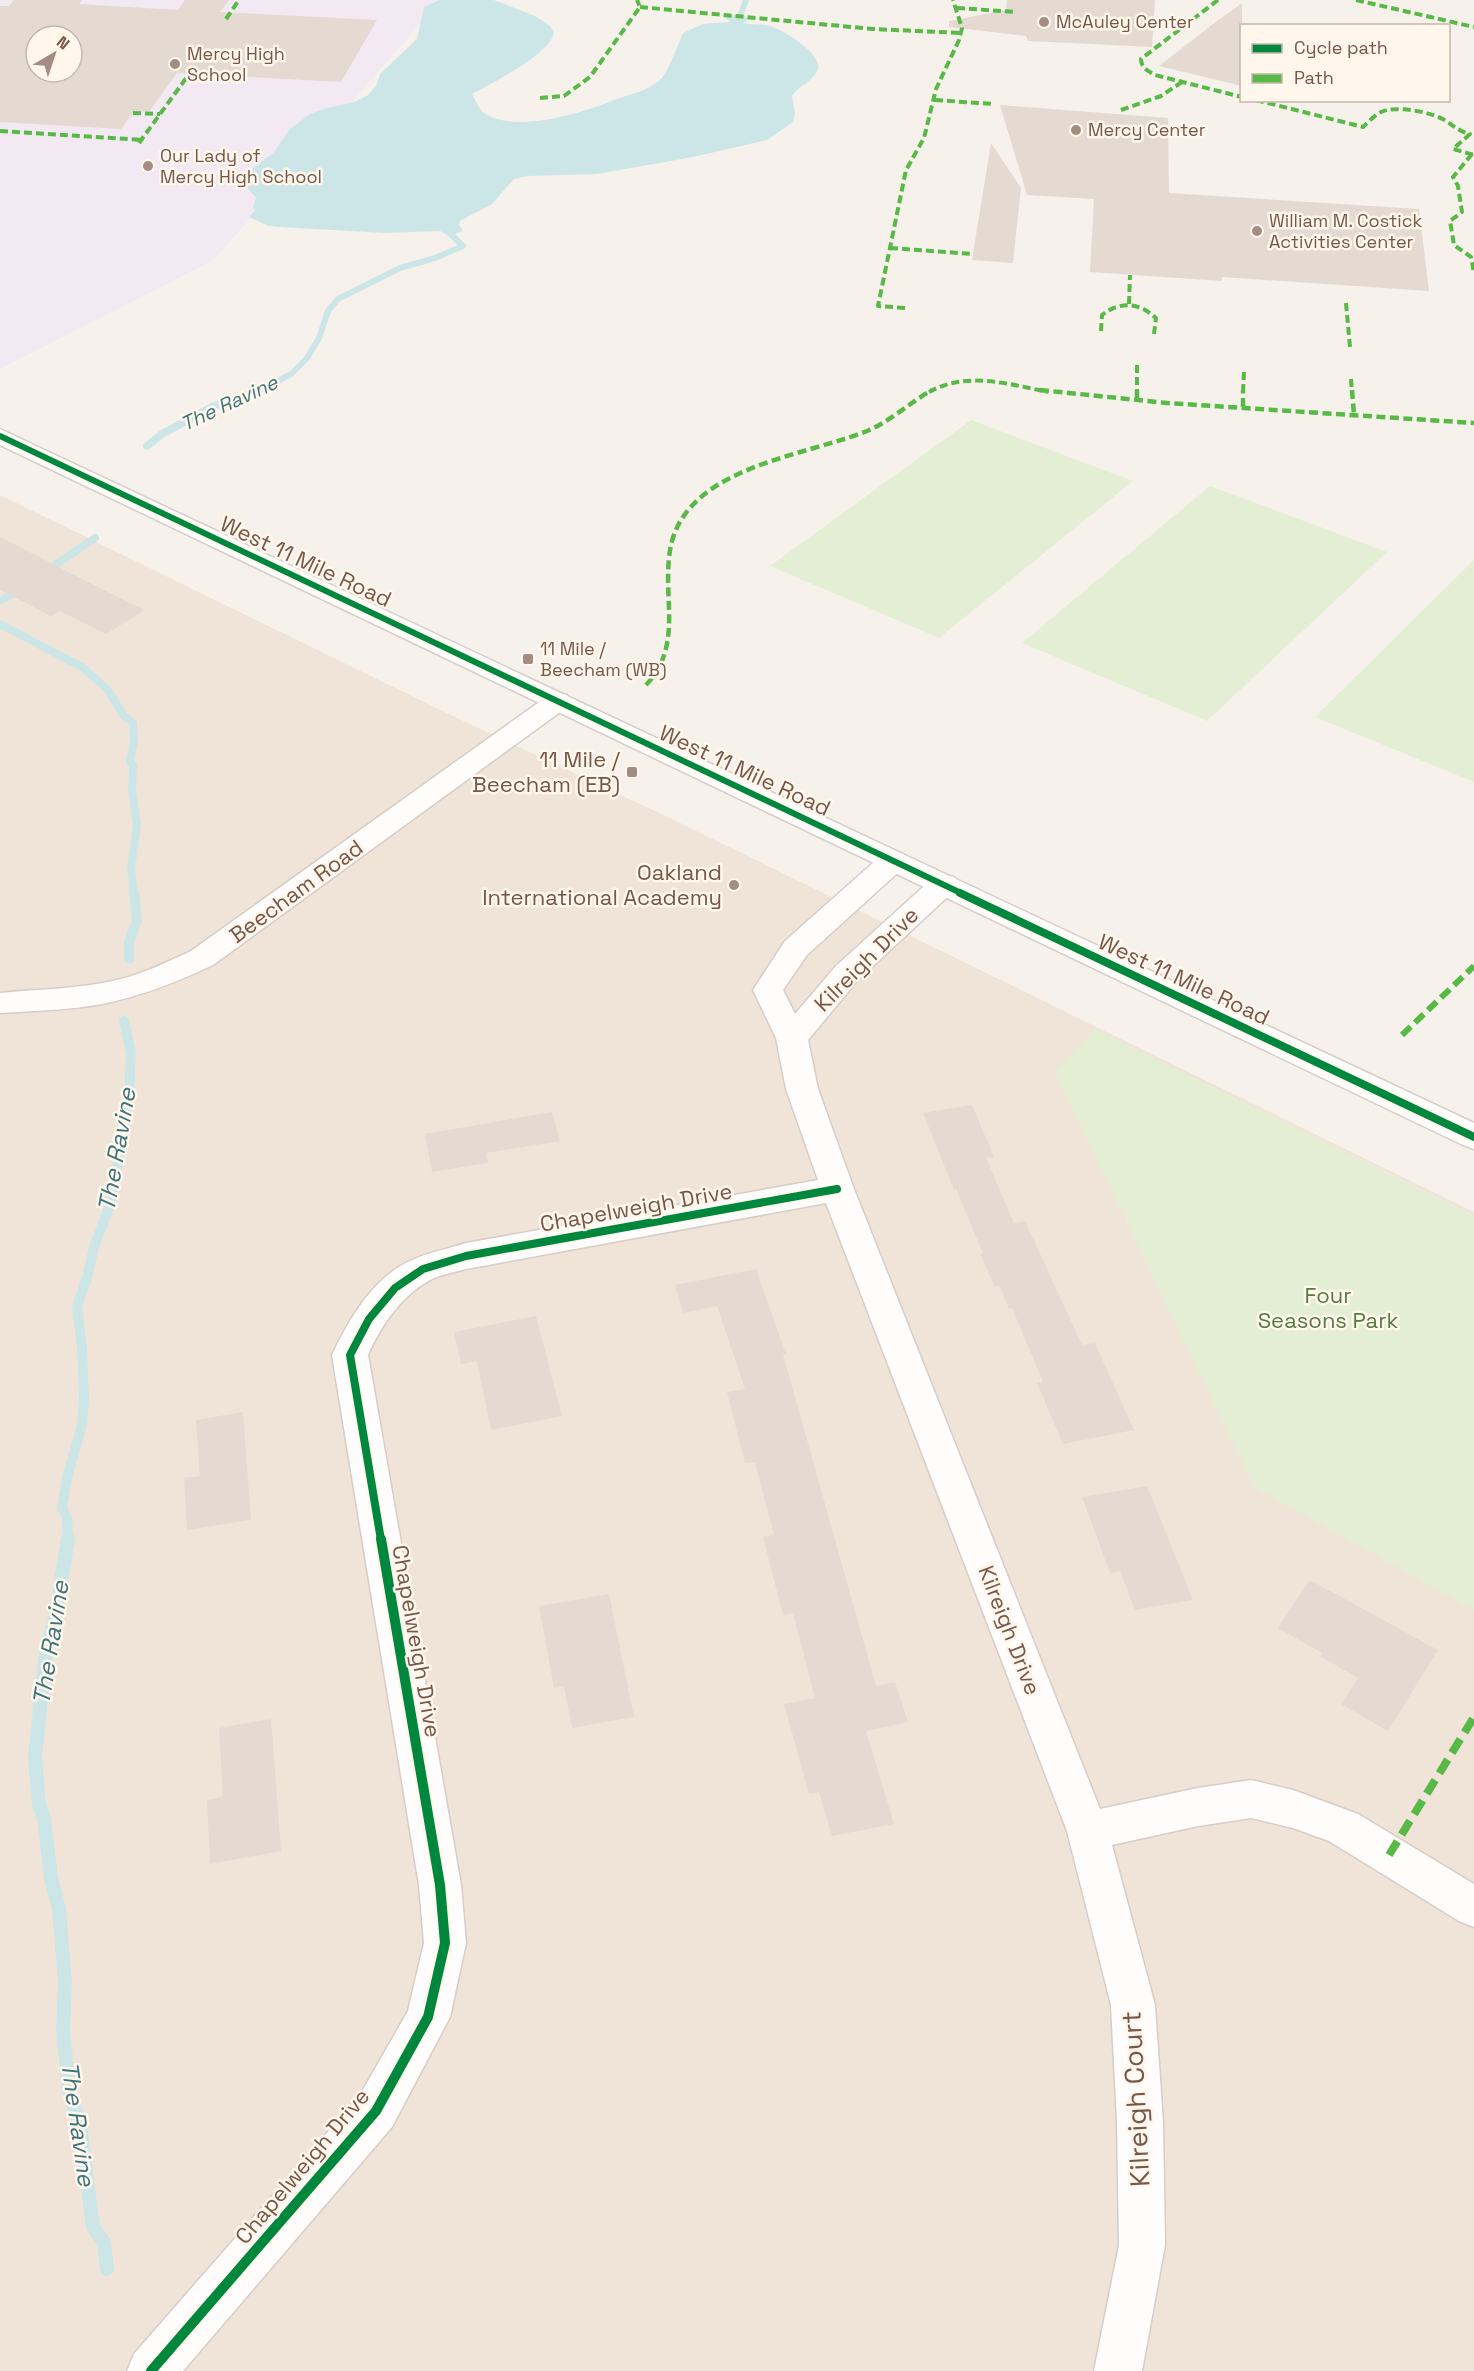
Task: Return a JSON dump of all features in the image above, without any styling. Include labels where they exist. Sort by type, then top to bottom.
[{"type":"street","name":"West 11 Mile Road","points":[[0,436],[1474,1137]]},
{"type":"street","name":"Beecham Road","points":[[0,1003],[90,995],[131,987],[169,974],[202,958],[558,701]]},
{"type":"street","name":"Kilreigh Drive","points":[[893,861],[796,948],[768,990],[792,1038],[802,1089],[837,1189],[1088,1831]]},
{"type":"street","name":"Kilreigh Drive","points":[[792,1038],[847,973],[944,884]]},
{"type":"street","name":"Chapelweigh Drive","points":[[151,2371],[376,2111],[428,2017],[445,1943],[440,1885],[350,1355],[360,1330],[386,1296],[418,1271],[466,1256],[837,1189]]},
{"type":"street","points":[[1088,1831],[1198,1807],[1251,1799],[1293,1809],[1343,1827],[1474,1907]]},
{"type":"street","name":"Kilreigh Court","points":[[1088,1831],[1133,2005],[1140,2122],[1142,2245],[1118,2371]]},
{"type":"shaded area","name":"Our Lady of Mercy High School","points":[[0,0],[441,0],[214,260],[0,369]]},
{"type":"shaded area","points":[[0,495],[457,718],[672,819],[1474,1212],[1474,2371],[0,2371]]},
{"type":"green space","points":[[971,420],[1133,481],[939,638],[770,566]]},
{"type":"green space","points":[[1210,486],[1387,552],[1207,721],[1022,643]]},
{"type":"green space","points":[[1474,560],[1474,782],[1315,717]]},
{"type":"green space","name":"Four Seasons Park","points":[[1095,1029],[1474,1215],[1474,1610],[1254,1487],[1054,1071]]},
{"type":"water","points":[[440,0],[494,0],[535,16],[550,26],[554,33],[542,50],[505,76],[472,94],[484,113],[497,119],[513,122],[531,122],[567,115],[644,90],[663,76],[683,33],[703,24],[729,22],[730,20],[723,18],[740,13],[749,19],[744,23],[773,27],[800,42],[814,56],[818,69],[813,77],[792,96],[795,113],[793,122],[767,140],[693,157],[597,174],[528,176],[514,179],[492,204],[460,221],[459,225],[463,231],[449,236],[440,231],[385,233],[279,227],[269,226],[249,217],[255,210],[253,207],[256,198],[247,187],[252,169],[274,152],[290,129],[310,114],[354,102],[368,95],[376,86],[380,74],[417,39],[424,7]]},
{"type":"building","name":"Mercy High School","points":[[14,0],[82,0],[79,4],[178,10],[185,0],[229,0],[220,12],[377,20],[341,82],[177,73],[149,112],[134,111],[121,129],[0,122],[0,6],[9,6]]},
{"type":"building","name":"McAuley Center","points":[[1007,0],[1155,0],[1152,47],[1028,41],[1026,36],[949,27],[949,21],[1006,10]]},
{"type":"building","points":[[1242,3],[1240,86],[1159,66]]},
{"type":"building","name":"William M. Costick Activities Center","points":[[1000,105],[1168,118],[1169,193],[1419,209],[1429,291],[1222,277],[1222,281],[1090,272],[1094,199],[1027,195]]},
{"type":"building","points":[[991,143],[1021,188],[1013,263],[972,260]]},
{"type":"building","points":[[0,537],[145,610],[106,634],[60,611],[51,616],[0,590]]},
{"type":"building","points":[[972,1105],[994,1157],[986,1158],[1014,1223],[1025,1221],[1082,1345],[1095,1343],[1134,1430],[1063,1444],[1037,1383],[1043,1382],[1012,1308],[1009,1309],[1000,1286],[995,1287],[980,1254],[983,1253],[956,1189],[954,1190],[923,1113]]},
{"type":"building","points":[[552,1112],[560,1141],[486,1153],[488,1163],[432,1172],[425,1134]]},
{"type":"building","points":[[756,1269],[786,1354],[783,1354],[876,1686],[895,1682],[908,1722],[866,1731],[894,1824],[832,1836],[819,1792],[809,1794],[784,1704],[815,1698],[793,1613],[783,1615],[763,1537],[774,1535],[755,1462],[745,1463],[727,1392],[745,1389],[717,1306],[683,1313],[675,1285]]},
{"type":"building","points":[[536,1316],[562,1416],[491,1430],[477,1361],[461,1364],[454,1332]]},
{"type":"building","points":[[243,1412],[251,1520],[187,1530],[184,1478],[200,1476],[196,1420]]},
{"type":"building","points":[[1147,1486],[1193,1600],[1135,1610],[1120,1571],[1110,1573],[1082,1497]]},
{"type":"building","points":[[1310,1580],[1438,1650],[1388,1731],[1341,1704],[1358,1678],[1320,1656],[1322,1653],[1278,1628]]},
{"type":"building","points":[[609,1594],[634,1717],[572,1728],[564,1686],[554,1688],[539,1606]]},
{"type":"building","points":[[271,1719],[281,1851],[210,1864],[207,1800],[223,1797],[219,1728]]},
{"type":"waterway","points":[[737,25],[746,0]]},
{"type":"waterway","name":"The Ravine","points":[[257,392],[291,374],[307,358],[319,338],[328,311],[338,299],[400,268],[435,258],[463,246],[444,228]]},
{"type":"waterway","name":"The Ravine","points":[[147,446],[162,434],[212,407],[260,390]]},
{"type":"waterway","name":"The Ravine","points":[[43,573],[95,538]]},
{"type":"waterway","name":"The Ravine","points":[[0,601],[24,588]]},
{"type":"waterway","name":"The Ravine","points":[[0,624],[82,667],[107,689],[124,716],[133,723],[134,740],[130,761],[133,765],[132,791],[137,825],[131,869],[134,894]]},
{"type":"waterway","name":"The Ravine","points":[[129,959],[129,942],[137,920],[134,893]]},
{"type":"waterway","name":"The Ravine","points":[[68,1539],[67,1517],[62,1508],[67,1478],[82,1425],[84,1399],[82,1347],[77,1306],[87,1278],[94,1247],[112,1200],[129,1094],[131,1053],[124,1021]]},
{"type":"waterway","name":"The Ravine","points":[[68,1539],[54,1624],[47,1644],[35,1757],[39,1805],[44,1818],[51,1878],[59,1909],[65,1982],[63,2032],[70,2095],[80,2124],[93,2227],[104,2243],[107,2269]]},
{"type":"marked path","points":[[226,19],[239,0]]},
{"type":"marked path","points":[[540,98],[564,96],[590,77],[640,7],[637,0]]},
{"type":"marked path","points":[[905,308],[878,306],[906,170],[924,138],[936,89],[959,40],[962,28],[953,0]]},
{"type":"marked path","points":[[1218,0],[1141,59],[1141,63],[1145,69],[1155,75],[1240,96]]},
{"type":"marked path","points":[[1356,0],[1474,27]]},
{"type":"marked path","points":[[640,7],[873,29],[961,33]]},
{"type":"marked path","points":[[957,8],[1016,12]]},
{"type":"marked path","points":[[139,143],[195,66]]},
{"type":"marked path","points":[[1121,110],[1161,96],[1182,82]]},
{"type":"marked path","points":[[935,100],[993,104]]},
{"type":"marked path","points":[[1264,102],[1363,127],[1380,112],[1392,109],[1412,110],[1445,120],[1454,129],[1470,134],[1453,149],[1474,155]]},
{"type":"marked path","points":[[133,113],[160,114]]},
{"type":"marked path","points":[[0,131],[142,140]]},
{"type":"marked path","points":[[1472,154],[1453,177],[1458,186],[1462,212],[1450,221],[1454,245],[1471,257],[1474,273]]},
{"type":"marked path","points":[[890,248],[973,254]]},
{"type":"marked path","points":[[1129,304],[1130,275]]},
{"type":"marked path","points":[[1346,303],[1350,347]]},
{"type":"marked path","points":[[1101,331],[1102,315],[1115,307],[1130,305],[1144,309],[1156,318],[1154,334]]},
{"type":"marked path","points":[[1137,365],[1137,399]]},
{"type":"marked path","points":[[1243,407],[1244,372]]},
{"type":"marked path","points":[[1351,379],[1354,415]]},
{"type":"marked path","points":[[646,685],[657,673],[668,641],[671,544],[680,522],[694,504],[712,489],[744,473],[873,429],[929,391],[945,384],[960,381],[990,381],[1050,392],[1116,399],[1474,423]]},
{"type":"marked path","points":[[1402,1035],[1474,966]]},
{"type":"marked path","points":[[1389,1855],[1474,1717]]},
{"type":"cycle path","points":[[0,436],[1474,1137]]},
{"type":"cycle path","points":[[151,2371],[376,2111],[428,2017],[445,1943],[440,1885],[350,1355],[362,1331],[377,1308],[395,1288],[417,1272],[435,1265],[466,1256],[837,1189]]},
{"type":"place","name":"McAuley Center","points":[[1044,22]]},
{"type":"place","name":"Mercy High School","points":[[175,64]]},
{"type":"place","name":"Mercy Center","points":[[1076,130]]},
{"type":"place","name":"Our Lady of Mercy High School","points":[[148,166]]},
{"type":"place","name":"William M. Costick Activities Center","points":[[1257,231]]},
{"type":"place","name":"11 Mile / Beecham (WB)","points":[[528,659]]},
{"type":"place","name":"11 Mile / Beecham (EB)","points":[[632,772]]},
{"type":"place","name":"Oakland International Academy","points":[[734,885]]}]
